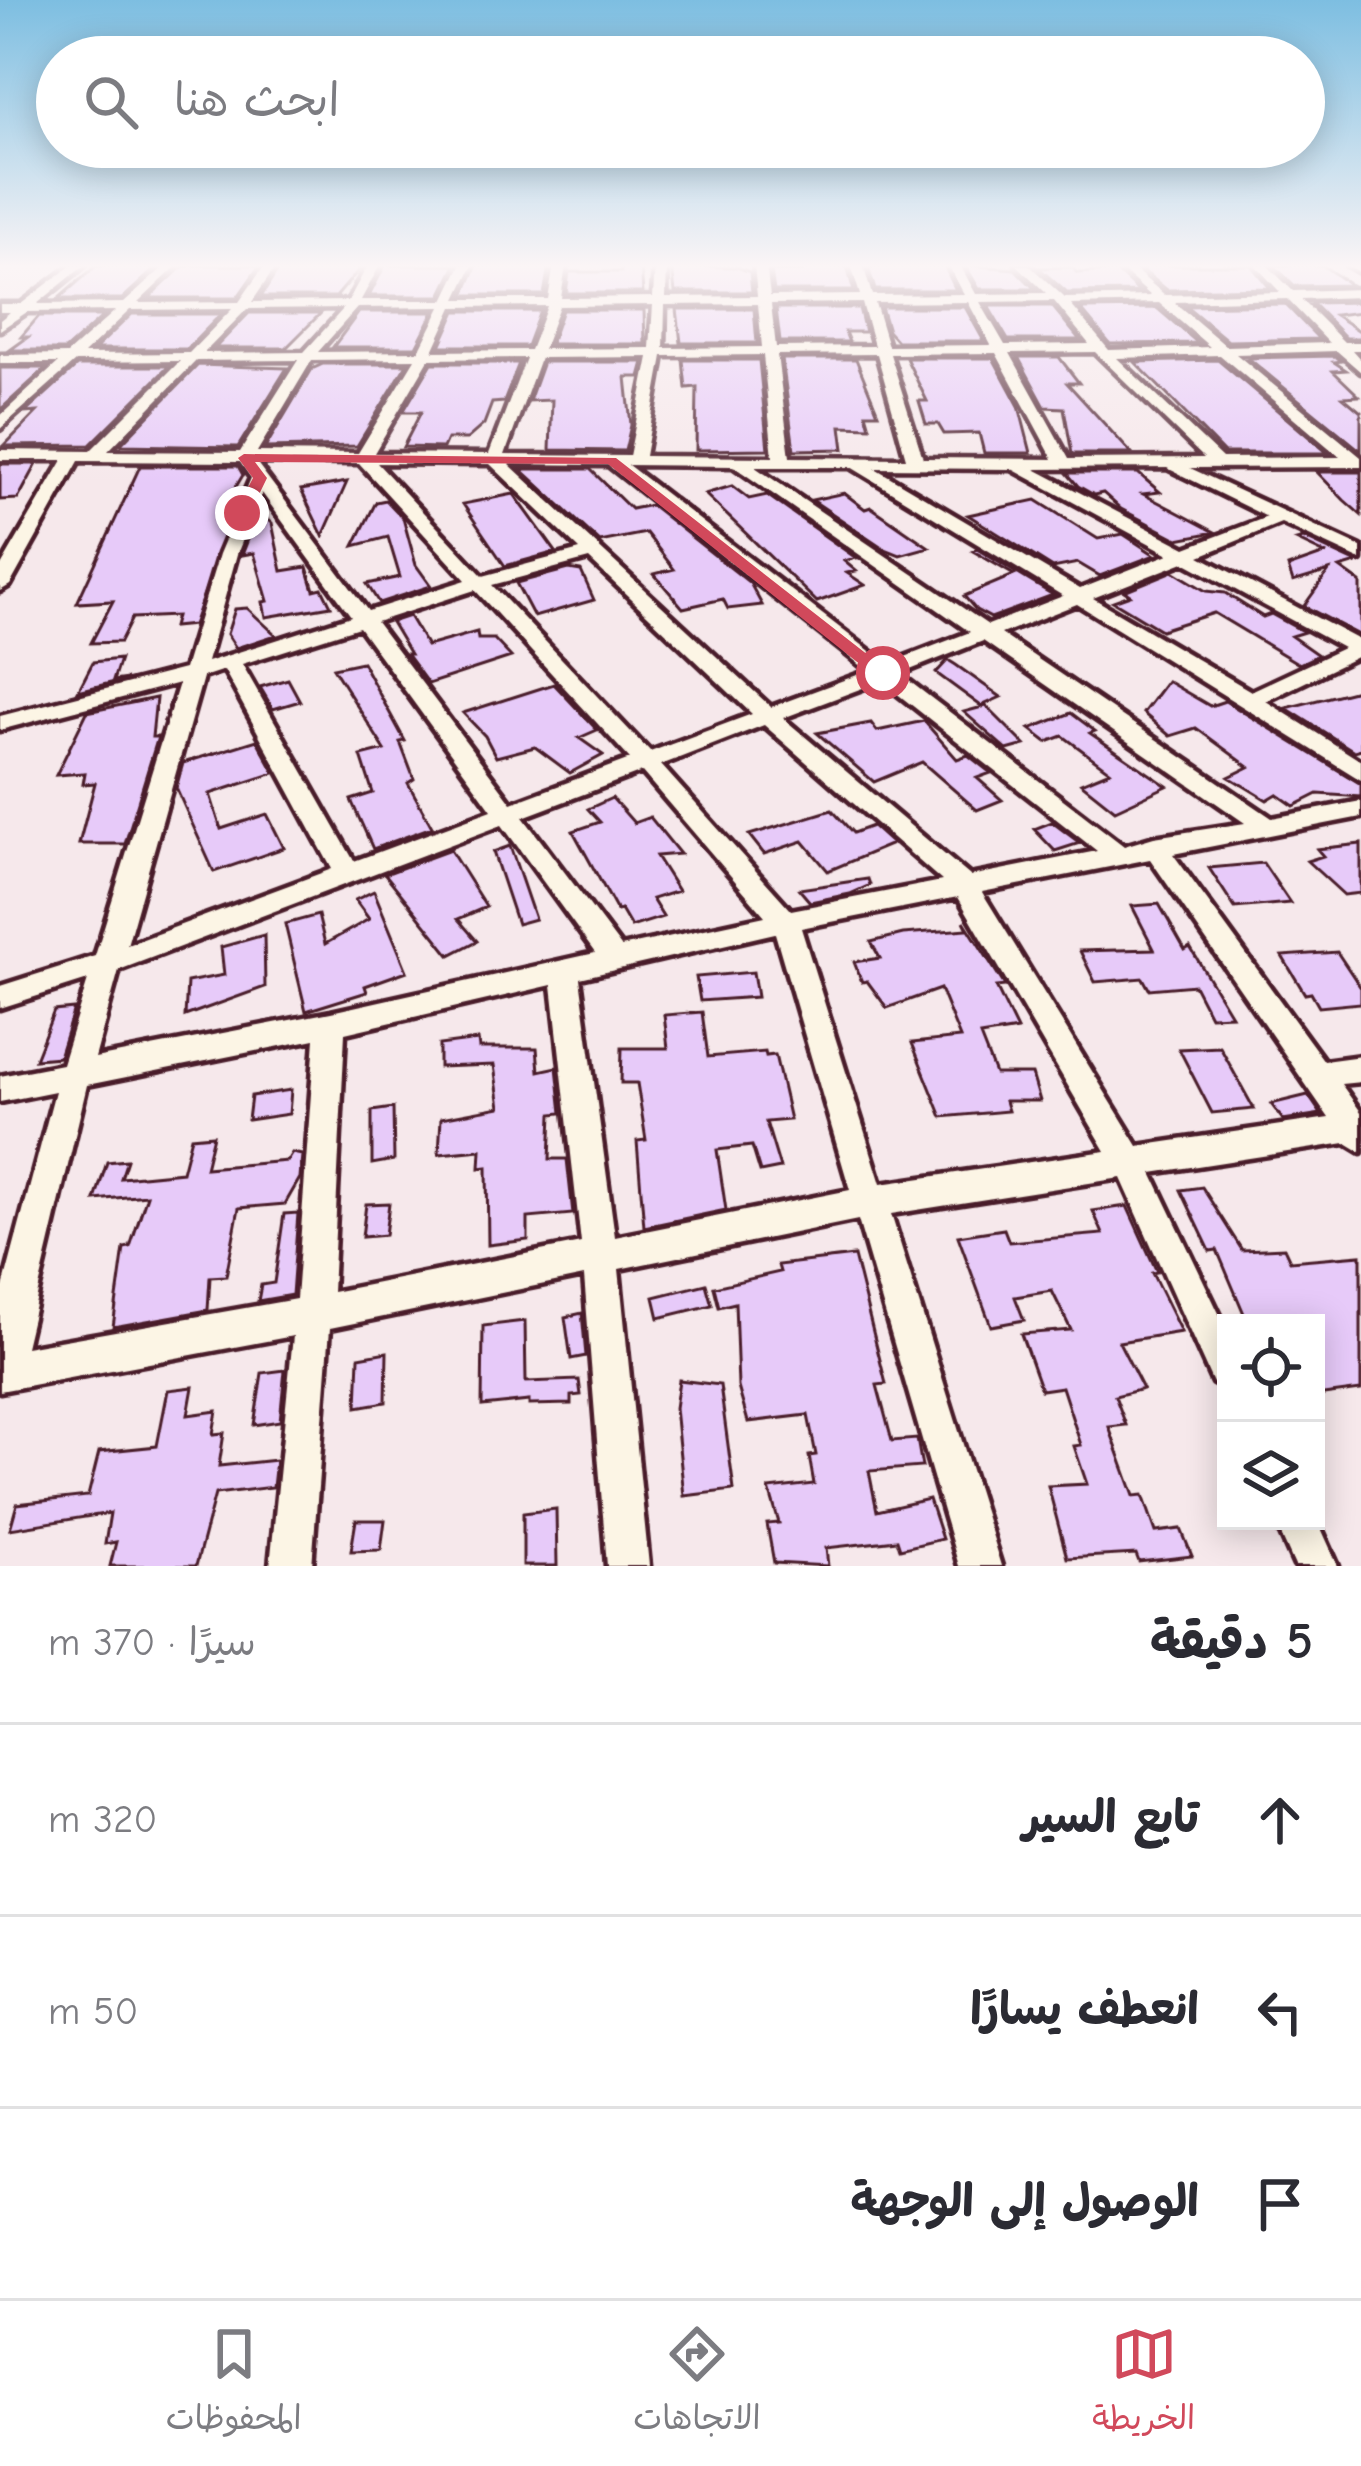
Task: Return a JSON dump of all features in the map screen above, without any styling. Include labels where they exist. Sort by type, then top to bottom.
[{"type":"street","points":[[0,424],[96,338]]},
{"type":"street","points":[[0,585],[84,456],[211,338]]},
{"type":"street","points":[[324,338],[307,357],[252,468],[74,1076],[0,1371],[314,1314],[873,1201],[1129,1160],[1358,1133],[1154,846]]},
{"type":"street","points":[[363,458],[432,338]]},
{"type":"street","points":[[495,460],[541,338]]},
{"type":"street","points":[[636,461],[658,338]]},
{"type":"street","points":[[769,338],[782,462]]},
{"type":"street","points":[[880,338],[916,464]]},
{"type":"street","points":[[996,338],[1064,464]]},
{"type":"street","points":[[1092,338],[1218,463]]},
{"type":"street","points":[[1204,338],[1358,462]]},
{"type":"street","points":[[1333,338],[1361,368]]},
{"type":"street","points":[[0,359],[1361,346]]},
{"type":"street","points":[[0,455],[252,468],[363,458],[916,464],[1358,462]]},
{"type":"street","points":[[363,458],[644,760],[785,921],[980,1566]]},
{"type":"street","points":[[495,460],[767,716],[967,887],[1129,1160],[1217,1351]]},
{"type":"street","points":[[611,460],[1116,853]]},
{"type":"street","points":[[736,462],[1264,824]]},
{"type":"street","points":[[855,463],[1361,772]]},
{"type":"street","points":[[1168,463],[1361,554]]},
{"type":"street","points":[[1015,464],[1360,648]]},
{"type":"street","points":[[252,468],[616,961]]},
{"type":"street","points":[[0,997],[111,962],[883,673],[1282,517]]},
{"type":"street","points":[[0,723],[196,672],[478,583],[590,553]]},
{"type":"street","points":[[1250,700],[1360,648]]},
{"type":"street","points":[[230,661],[346,872]]},
{"type":"street","points":[[0,1089],[331,1024],[785,921],[1264,824],[1361,809]]},
{"type":"street","points":[[565,973],[600,1258],[628,1566]]},
{"type":"street","points":[[291,1566],[314,1314],[331,1024]]},
{"type":"street","points":[[1320,1074],[1361,1069]]},
{"type":"street","points":[[1300,1530],[1317,1566]]},
{"type":"building","points":[[27,338],[78,338],[65,350],[10,350]]},
{"type":"building","points":[[107,338],[198,338],[187,349],[95,349]]},
{"type":"building","points":[[225,338],[296,338],[286,348],[215,348]]},
{"type":"building","points":[[340,338],[421,338],[416,347],[333,347]]},
{"type":"building","points":[[444,338],[530,338],[527,346],[440,346]]},
{"type":"building","points":[[552,338],[645,338],[645,344],[550,344]]},
{"type":"building","points":[[680,338],[757,338],[757,343],[681,343]]},
{"type":"building","points":[[780,338],[847,338],[849,342],[780,342]]},
{"type":"building","points":[[894,338],[984,341],[897,341]]},
{"type":"building","points":[[1007,338],[1080,340],[1008,340]]},
{"type":"building","points":[[1105,338],[1192,338],[1198,343],[1110,344]]},
{"type":"building","points":[[1224,338],[1319,339],[1228,341]]},
{"type":"building","points":[[1335,356],[1342,361],[1334,362],[1346,370],[1333,371],[1359,396],[1343,397],[1361,412],[1361,451],[1248,358]]},
{"type":"building","points":[[1018,357],[1059,357],[1079,383],[1067,383],[1132,454],[1072,454],[1064,408],[1045,407]]},
{"type":"building","points":[[906,358],[993,358],[1019,406],[1031,453],[984,453],[979,433],[944,434],[938,424],[926,424],[919,401],[927,401]]},
{"type":"building","points":[[782,359],[856,359],[878,413],[866,413],[870,427],[841,426],[844,449],[794,450]]},
{"type":"building","points":[[683,360],[759,360],[768,449],[696,450],[697,387],[686,388]]},
{"type":"building","points":[[1218,360],[1328,453],[1224,453],[1135,362]]},
{"type":"building","points":[[543,362],[644,362],[640,377],[626,377],[631,425],[625,451],[550,450],[552,400],[529,401]]},
{"type":"building","points":[[432,363],[519,363],[504,402],[492,403],[484,424],[467,439],[447,439],[443,448],[403,447],[421,412],[403,412]]},
{"type":"building","points":[[323,364],[407,364],[357,446],[265,448],[312,369]]},
{"type":"building","points":[[198,365],[287,368],[238,447],[120,445]]},
{"type":"building","points":[[77,366],[169,366],[90,445],[4,446],[37,412],[25,413]]},
{"type":"building","points":[[0,368],[46,368],[0,410]]},
{"type":"building","points":[[0,464],[37,464],[18,499],[0,500]]},
{"type":"building","points":[[140,466],[238,466],[243,475],[228,500],[237,500],[193,625],[173,627],[176,616],[132,618],[120,642],[91,643],[113,601],[77,603]]},
{"type":"building","points":[[521,469],[590,469],[631,509],[651,505],[750,583],[762,605],[728,609],[723,599],[683,608],[654,574],[674,569],[646,533],[600,542]]},
{"type":"building","points":[[1317,472],[1361,472],[1361,515],[1344,500]]},
{"type":"building","points":[[1067,473],[1138,473],[1160,492],[1143,494],[1215,532],[1178,539],[1121,509],[1103,493],[1094,495],[1078,486]]},
{"type":"building","points":[[347,482],[323,536],[301,490]]},
{"type":"building","points":[[732,486],[749,499],[767,495],[856,558],[844,561],[856,571],[847,573],[865,585],[817,602],[705,494]]},
{"type":"building","points":[[844,493],[929,547],[900,555],[885,549],[812,500]]},
{"type":"building","points":[[514,494],[556,552],[505,566],[463,504]]},
{"type":"building","points":[[386,500],[403,518],[416,565],[431,586],[379,603],[367,584],[400,577],[388,537],[354,546],[376,502]]},
{"type":"building","points":[[1036,500],[1098,539],[1123,534],[1155,555],[1100,576],[1078,563],[1053,568],[968,515]]},
{"type":"building","points":[[257,516],[272,523],[282,571],[307,567],[314,590],[322,588],[331,606],[266,617],[263,602],[268,601],[254,553],[242,555]]},
{"type":"building","points":[[1303,538],[1357,563],[1340,568],[1361,583],[1361,636],[1304,606],[1329,571],[1293,582],[1288,567],[1325,554],[1296,540]]},
{"type":"building","points":[[977,549],[1053,595],[991,618],[976,610],[964,596],[1014,575],[973,551]]},
{"type":"building","points":[[569,569],[581,571],[594,600],[534,617],[516,583]]},
{"type":"building","points":[[1173,571],[1206,591],[1225,593],[1263,617],[1271,614],[1304,632],[1291,636],[1318,655],[1299,664],[1214,613],[1161,630],[1113,601],[1130,595],[1124,591]]},
{"type":"building","points":[[247,608],[276,635],[236,648],[227,634],[235,609]]},
{"type":"building","points":[[409,616],[427,646],[477,632],[478,639],[494,639],[511,657],[428,684],[391,622]]},
{"type":"building","points":[[120,659],[113,681],[127,679],[78,691],[93,662]]},
{"type":"building","points":[[948,660],[1001,697],[981,706],[936,673]]},
{"type":"building","points":[[362,662],[405,741],[400,742],[414,779],[408,783],[432,827],[373,849],[351,800],[373,793],[361,756],[385,750],[333,668]]},
{"type":"building","points":[[288,679],[300,701],[273,709],[260,687]]},
{"type":"building","points":[[1167,681],[1210,706],[1225,701],[1361,784],[1361,797],[1318,794],[1294,806],[1277,794],[1267,800],[1229,777],[1249,767],[1196,728],[1170,736],[1143,713]]},
{"type":"building","points":[[554,684],[597,730],[579,738],[603,755],[570,773],[535,747],[496,757],[485,736],[463,713]]},
{"type":"building","points":[[1361,689],[1361,749],[1354,751],[1286,708]]},
{"type":"building","points":[[156,698],[152,737],[158,737],[125,844],[79,844],[95,783],[83,784],[85,773],[56,775],[87,712]]},
{"type":"building","points":[[986,706],[1025,745],[1007,750],[964,712]]},
{"type":"building","points":[[1071,713],[1095,731],[1090,733],[1167,786],[1115,810],[1081,783],[1110,771],[1063,736],[1047,742],[1030,729]]},
{"type":"building","points":[[924,721],[957,759],[968,755],[991,773],[977,778],[1002,800],[977,810],[922,762],[874,782],[817,733],[871,723],[877,731]]},
{"type":"building","points":[[257,740],[275,773],[210,794],[221,829],[267,814],[284,848],[214,872],[176,788],[183,763]]},
{"type":"building","points":[[612,798],[634,823],[650,817],[680,854],[656,856],[678,891],[652,899],[663,917],[631,927],[621,910],[617,911],[573,831],[600,822],[588,809]]},
{"type":"building","points":[[832,810],[853,833],[872,826],[892,844],[828,871],[803,841],[764,854],[749,835]]},
{"type":"building","points":[[1052,822],[1080,843],[1055,851],[1034,829]]},
{"type":"building","points":[[1361,844],[1361,893],[1344,895],[1307,861],[1323,856],[1317,849]]},
{"type":"building","points":[[510,846],[535,919],[517,924],[493,852]]},
{"type":"building","points":[[450,850],[486,907],[458,919],[477,941],[450,955],[385,874]]},
{"type":"building","points":[[1263,863],[1290,903],[1235,908],[1209,868]]},
{"type":"building","points":[[868,879],[870,885],[850,894],[810,902],[799,889]]},
{"type":"building","points":[[374,891],[407,971],[365,986],[367,992],[306,1011],[285,924],[318,915],[325,944],[369,919],[355,900]]},
{"type":"building","points":[[1159,904],[1231,1015],[1210,1016],[1194,985],[1149,989],[1143,978],[1095,982],[1080,951],[1154,949],[1132,906]]},
{"type":"building","points":[[964,921],[1005,986],[996,987],[1017,1030],[980,1036],[995,1074],[1032,1074],[1040,1101],[1005,1101],[1008,1111],[942,1117],[912,1043],[960,1038],[940,989],[887,1008],[867,981],[862,982],[854,962],[880,958],[871,942],[903,934],[968,929]]},
{"type":"building","points":[[264,935],[265,987],[185,1016],[187,982],[224,975],[221,947]]},
{"type":"building","points":[[1337,952],[1361,988],[1361,1003],[1319,1007],[1311,993],[1305,994],[1282,956]]},
{"type":"building","points":[[753,972],[757,997],[700,1001],[696,977]]},
{"type":"building","points":[[74,1009],[59,1057],[35,1059],[54,1011]]},
{"type":"building","points":[[702,1012],[708,1057],[775,1055],[790,1120],[766,1122],[780,1168],[760,1172],[752,1146],[717,1150],[726,1210],[644,1227],[637,1141],[646,1140],[637,1083],[621,1083],[622,1048],[668,1048],[664,1015]]},
{"type":"building","points":[[478,1040],[479,1048],[537,1048],[539,1071],[557,1067],[562,1113],[552,1114],[550,1159],[567,1159],[573,1214],[528,1218],[528,1240],[488,1245],[487,1167],[480,1168],[481,1150],[439,1154],[441,1118],[500,1107],[494,1065],[439,1067],[439,1045]]},
{"type":"building","points":[[1220,1047],[1254,1109],[1212,1113],[1179,1049]]},
{"type":"building","points":[[291,1090],[289,1114],[248,1120],[251,1096]]},
{"type":"building","points":[[1308,1095],[1321,1114],[1283,1120],[1271,1104]]},
{"type":"building","points":[[393,1108],[394,1160],[372,1164],[372,1111]]},
{"type":"building","points":[[213,1135],[205,1168],[287,1161],[292,1153],[302,1155],[300,1178],[285,1204],[239,1208],[226,1276],[210,1277],[208,1310],[113,1327],[124,1248],[130,1247],[147,1195],[95,1200],[107,1162],[127,1160],[121,1178],[182,1172],[191,1137]]},
{"type":"building","points":[[1202,1187],[1242,1250],[1284,1248],[1290,1261],[1361,1255],[1361,1390],[1325,1395],[1325,1314],[1244,1314],[1217,1250],[1210,1251],[1181,1190]]},
{"type":"building","points":[[389,1203],[385,1235],[362,1237],[366,1204]]},
{"type":"building","points":[[1127,1206],[1181,1332],[1119,1342],[1143,1389],[1115,1396],[1126,1425],[1109,1427],[1134,1496],[1143,1495],[1156,1532],[1181,1529],[1192,1556],[1139,1562],[1136,1554],[1067,1558],[1048,1486],[1087,1484],[1074,1446],[1081,1445],[1062,1387],[1041,1390],[1021,1334],[1071,1330],[1052,1291],[1015,1297],[1024,1320],[991,1326],[958,1236],[1004,1229],[1009,1242],[1103,1234],[1093,1211]]},
{"type":"building","points":[[298,1213],[292,1295],[258,1301],[261,1285],[274,1283],[284,1214]]},
{"type":"building","points":[[854,1256],[886,1384],[877,1385],[892,1441],[917,1439],[922,1467],[869,1471],[877,1511],[929,1499],[942,1539],[900,1549],[897,1540],[826,1548],[828,1566],[774,1563],[767,1524],[779,1523],[769,1489],[814,1484],[809,1456],[816,1455],[808,1415],[748,1422],[738,1387],[735,1303],[719,1307],[714,1287],[780,1272],[778,1265]]},
{"type":"building","points":[[706,1284],[712,1305],[659,1318],[654,1297]]},
{"type":"building","points":[[582,1313],[586,1356],[571,1359],[565,1317]]},
{"type":"building","points":[[525,1321],[526,1382],[579,1380],[581,1395],[571,1396],[571,1404],[529,1405],[529,1401],[482,1406],[483,1326]]},
{"type":"building","points":[[387,1352],[386,1402],[357,1407],[359,1357]]},
{"type":"building","points":[[285,1370],[280,1421],[254,1425],[262,1373]]},
{"type":"building","points":[[679,1380],[720,1385],[734,1490],[684,1496],[675,1408]]},
{"type":"building","points":[[193,1387],[188,1415],[217,1411],[213,1434],[224,1433],[219,1466],[276,1460],[273,1487],[215,1494],[196,1566],[110,1566],[116,1542],[105,1544],[110,1513],[10,1529],[17,1504],[88,1496],[99,1452],[157,1446],[168,1390]]},
{"type":"building","points":[[556,1509],[557,1566],[523,1566],[523,1513]]},
{"type":"building","points":[[356,1520],[385,1520],[381,1550],[351,1551]]},
{"type":"route","points":[[242,513],[260,478],[244,458],[611,460],[883,673]]}]
